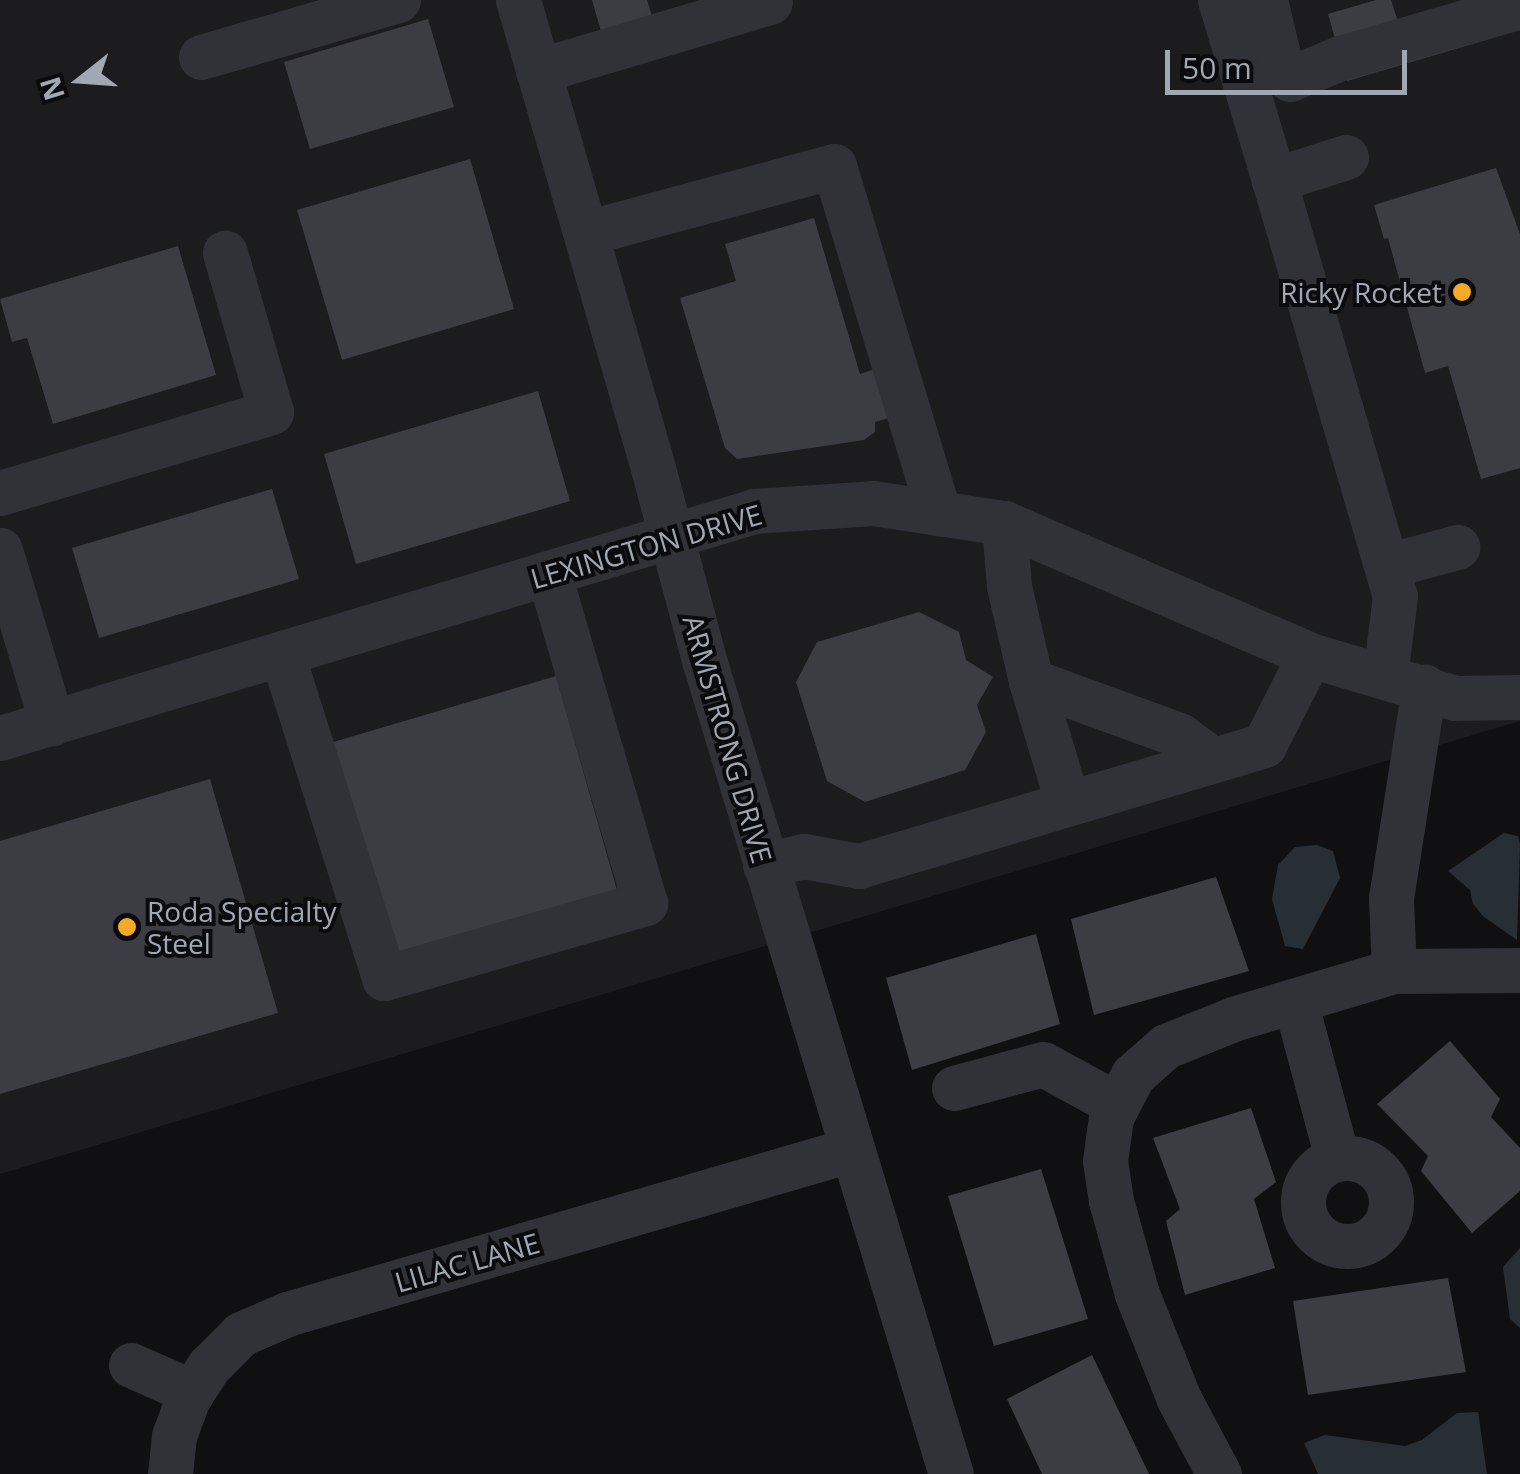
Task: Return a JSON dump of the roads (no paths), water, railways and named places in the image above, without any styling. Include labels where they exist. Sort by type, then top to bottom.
[{"type":"street","points":[[201,58],[398,0]]},
{"type":"street","name":"ARMSTRONG DRIVE","points":[[518,0],[765,866],[950,1474]]},
{"type":"street","points":[[538,71],[770,2]]},
{"type":"street","points":[[1244,6],[1290,79],[1340,58],[1520,6]]},
{"type":"street","points":[[1244,6],[1274,180],[1395,596],[1404,682],[1391,898],[1394,971]]},
{"type":"street","points":[[1274,180],[1346,157]]},
{"type":"street","points":[[586,233],[834,166],[939,513]]},
{"type":"street","points":[[0,493],[271,412],[225,253]]},
{"type":"street","name":"LEXINGTON DRIVE","points":[[0,738],[754,510],[874,503],[1004,523],[1310,656],[1454,698],[1520,697]]},
{"type":"street","points":[[1004,523],[1009,586],[1031,681],[1068,804]]},
{"type":"street","points":[[1386,566],[1457,547]]},
{"type":"street","points":[[0,550],[52,723]]},
{"type":"street","points":[[282,654],[384,978],[645,904],[549,574]]},
{"type":"street","points":[[765,866],[804,856],[859,866],[1264,745],[1310,656]]},
{"type":"street","points":[[1031,681],[1179,735],[1213,760]]},
{"type":"street","points":[[1219,1474],[1179,1399],[1151,1329],[1110,1201],[1105,1161],[1111,1117],[1133,1076],[1166,1046],[1296,1000],[1394,971],[1520,970]]},
{"type":"street","points":[[1296,1000],[1338,1158]]},
{"type":"street","points":[[954,1088],[1043,1064],[1118,1104]]},
{"type":"street","name":"LILAC LANE","points":[[170,1474],[174,1436],[192,1392],[209,1366],[242,1334],[287,1314],[850,1150]]},
{"type":"street","points":[[131,1365],[192,1392]]},
{"type":"place","name":"Ricky Rocket","points":[[1462,292]]},
{"type":"place","name":"Roda Specialty Steel","points":[[127,927]]}]
